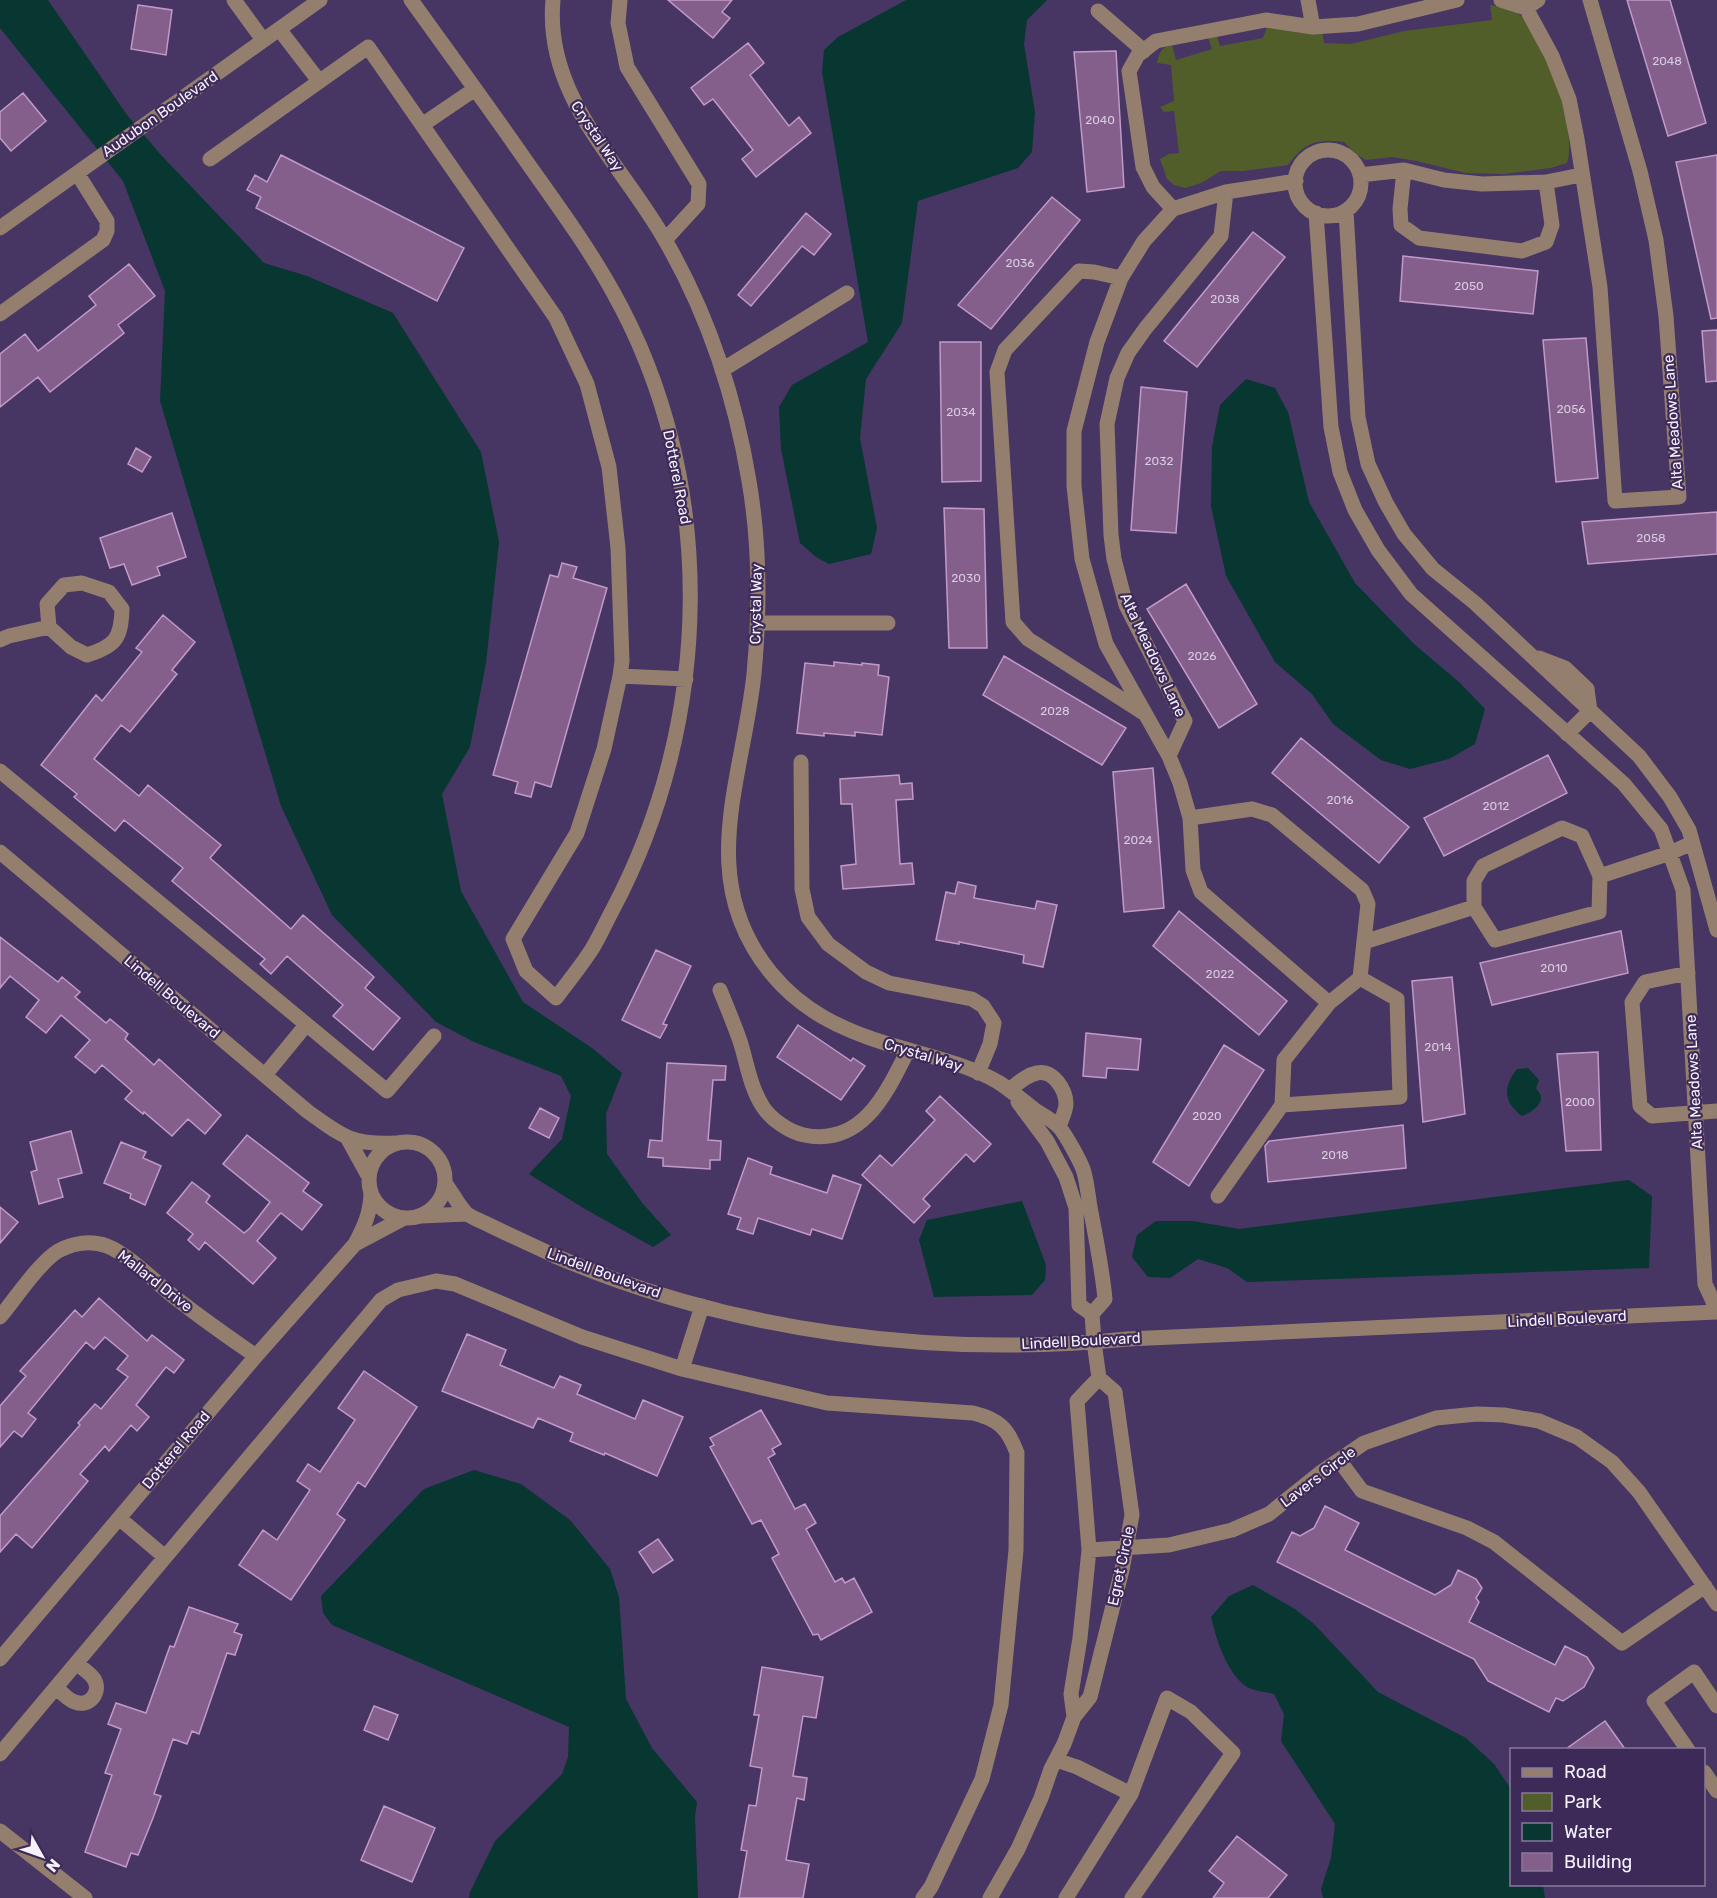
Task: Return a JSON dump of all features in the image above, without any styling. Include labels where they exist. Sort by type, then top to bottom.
[{"type":"street","points":[[234,0],[263,40]]},
{"type":"street","name":"Audubon Boulevard","points":[[0,228],[320,0]]},
{"type":"street","name":"Dotterel Road","points":[[411,0],[587,248],[618,302],[652,378],[668,429],[680,481],[688,534],[690,640],[682,707],[672,759],[652,822],[629,878],[592,948],[556,998],[526,971],[513,939],[577,833],[604,749],[620,676]]},
{"type":"street","name":"Crystal Way","points":[[553,0],[553,41],[559,68],[569,94],[666,240],[691,290],[722,370],[742,442],[750,483],[757,557],[758,623],[753,679],[728,830],[727,860],[731,888],[739,916],[750,943],[766,967],[780,984],[802,1004],[839,1027],[978,1073],[999,1083],[1059,1127],[1082,1168],[1101,1266],[1105,1299],[1092,1314],[1094,1342]]},
{"type":"street","points":[[620,0],[618,23],[627,67],[699,184],[698,204],[666,240]]},
{"type":"street","points":[[1308,0],[1313,27]]},
{"type":"street","points":[[1296,181],[1226,192],[1173,209],[1153,188],[1143,167],[1129,71],[1138,55],[1156,41],[1266,20],[1313,27],[1358,24],[1457,0]]},
{"type":"street","name":"Alta Meadows Lane","points":[[1501,0],[1532,4],[1569,99],[1600,286],[1615,501],[1679,497],[1665,316],[1656,240],[1641,171],[1590,0]]},
{"type":"street","points":[[1098,11],[1144,51]]},
{"type":"street","points":[[279,29],[319,81]]},
{"type":"street","points":[[210,159],[368,47],[556,318],[587,384],[609,467],[618,548],[622,661],[620,676],[686,680]]},
{"type":"street","points":[[422,125],[475,89]]},
{"type":"street","points":[[1320,151],[1341,152],[1356,165],[1360,175],[1359,195],[1354,204],[1346,211],[1336,215],[1316,213],[1307,208],[1300,201],[1296,191],[1298,171],[1303,162],[1320,151]]},
{"type":"street","points":[[1360,175],[1404,170],[1444,180],[1473,183],[1546,182],[1581,175]]},
{"type":"street","points":[[1404,170],[1400,209],[1401,225],[1410,232],[1419,238],[1522,251],[1546,242],[1549,234],[1552,225],[1546,182]]},
{"type":"street","points":[[0,314],[103,240],[107,231],[107,221],[77,173]]},
{"type":"street","name":"Alta Meadows Lane","points":[[1169,756],[1185,721],[1126,605],[1114,559],[1111,535],[1107,424],[1117,378],[1128,353],[1221,236],[1226,192]]},
{"type":"street","name":"Alta Meadows Lane","points":[[1173,209],[1144,241],[1121,278],[1097,342],[1074,431],[1074,486],[1082,559],[1106,644],[1169,756],[1180,783],[1190,818],[1193,870],[1201,892],[1329,1003]]},
{"type":"street","points":[[1346,211],[1358,417],[1368,464],[1386,503],[1404,534],[1433,569],[1475,603],[1529,654],[1565,668],[1575,677],[1587,689],[1590,711],[1639,756],[1670,797],[1689,830],[1717,930]]},
{"type":"street","name":"Alta Meadows Lane","points":[[1316,213],[1331,427],[1340,472],[1356,510],[1378,550],[1411,594],[1624,784],[1661,829],[1670,853],[1683,890],[1705,1284],[1717,1311]]},
{"type":"street","name":"Alta Meadows Lane","points":[[1121,278],[1094,272],[1079,272],[1005,350],[997,372],[1012,622],[1028,639],[1145,713]]},
{"type":"street","points":[[722,370],[847,293]]},
{"type":"street","points":[[82,583],[109,592],[122,609],[121,631],[106,649],[87,655],[71,647],[49,627],[47,604],[64,585],[82,583]]},
{"type":"street","points":[[758,623],[888,623]]},
{"type":"street","points":[[0,640],[49,627]]},
{"type":"street","points":[[1567,734],[1590,711]]},
{"type":"street","points":[[801,762],[802,889],[808,917],[828,944],[866,972],[889,983],[972,999],[983,1006],[994,1023],[990,1044],[978,1073]]},
{"type":"street","points":[[0,771],[387,1091],[434,1036]]},
{"type":"street","points":[[1190,818],[1252,809],[1272,815],[1362,890],[1368,904],[1360,978],[1329,1003],[1284,1060],[1282,1105],[1218,1196]]},
{"type":"street","points":[[1562,828],[1582,836],[1600,876],[1599,912],[1495,940],[1474,907],[1474,881],[1483,866],[1562,828]]},
{"type":"street","points":[[1600,876],[1670,853],[1692,843]]},
{"type":"street","name":"Lindell Boulevard","points":[[0,852],[307,1111],[348,1139],[372,1144],[395,1143]]},
{"type":"street","points":[[1364,942],[1474,907]]},
{"type":"street","points":[[1688,973],[1645,982],[1632,1002],[1640,1106],[1652,1116],[1717,1111]]},
{"type":"street","points":[[1282,1105],[1400,1097],[1397,999],[1360,978]]},
{"type":"street","points":[[720,990],[740,1041],[752,1085],[763,1108],[777,1121],[796,1133],[816,1137],[835,1136],[855,1126],[872,1112],[885,1095],[908,1050]]},
{"type":"street","points":[[265,1075],[306,1025]]},
{"type":"street","points":[[1009,1090],[1028,1076],[1039,1072],[1048,1073],[1062,1089],[1066,1104],[1059,1127]]},
{"type":"street","name":"Crystal Way","points":[[1009,1090],[1047,1141],[1066,1177],[1076,1208],[1079,1305],[1092,1314]]},
{"type":"street","name":"Lindell Boulevard","points":[[348,1139],[370,1184]]},
{"type":"street","points":[[410,1141],[425,1145],[436,1155],[444,1168],[446,1182],[442,1197],[432,1209],[412,1217],[390,1214],[378,1205],[370,1184],[373,1163],[382,1151],[395,1143],[410,1141]]},
{"type":"street","points":[[446,1182],[466,1214]]},
{"type":"street","name":"Dotterel Road","points":[[0,1659],[256,1356],[355,1244],[366,1222],[371,1202],[370,1184]]},
{"type":"street","name":"Lindell Boulevard","points":[[412,1217],[466,1214],[578,1265],[644,1289],[763,1321],[832,1334],[902,1342],[972,1345],[1094,1342],[1717,1311]]},
{"type":"street","name":"Dotterel Road","points":[[355,1244],[412,1217]]},
{"type":"street","name":"Mallard Drive","points":[[0,1317],[57,1252],[81,1243],[95,1243],[108,1246],[119,1253],[175,1298],[256,1356]]},
{"type":"street","points":[[0,1754],[381,1300],[398,1290],[436,1281],[455,1284],[582,1337],[682,1369],[827,1403],[973,1413],[988,1417],[1002,1425],[1012,1438],[1017,1453],[1016,1550],[1001,1705],[982,1779],[931,1887],[923,1898]]},
{"type":"street","points":[[682,1369],[702,1306]]},
{"type":"street","name":"Egret Circle","points":[[990,1898],[1018,1849],[1074,1717],[1090,1697],[1126,1548],[1132,1515],[1115,1392],[1100,1378],[1094,1342]]},
{"type":"street","name":"Egret Circle","points":[[1074,1717],[1071,1694],[1080,1638],[1089,1550],[1077,1401],[1100,1378]]},
{"type":"street","name":"Lavers Circle","points":[[1089,1550],[1169,1545],[1232,1530],[1269,1514],[1320,1473],[1364,1443],[1436,1418],[1478,1414],[1539,1420],[1577,1437],[1612,1462],[1639,1492],[1717,1604]]},
{"type":"street","points":[[1339,1460],[1362,1491],[1467,1528],[1494,1542],[1622,1642],[1705,1586]]},
{"type":"street","points":[[119,1518],[165,1557]]},
{"type":"street","points":[[56,1688],[74,1702],[84,1703],[93,1698],[97,1689],[95,1680],[76,1663]]},
{"type":"street","points":[[1687,1748],[1654,1701],[1694,1672],[1717,1706]]},
{"type":"street","points":[[1066,1898],[1131,1794],[1167,1698],[1191,1712],[1233,1753],[1139,1895]]},
{"type":"street","points":[[1056,1760],[1077,1767],[1131,1794]]},
{"type":"street","points":[[1705,1773],[1717,1791]]},
{"type":"street","points":[[0,1831],[85,1898]]},
{"type":"green space","points":[[1490,5],[1507,9],[1521,16],[1540,45],[1558,86],[1564,108],[1568,129],[1567,163],[1551,168],[1504,174],[1465,173],[1392,157],[1366,160],[1357,155],[1344,142],[1326,141],[1306,147],[1288,165],[1243,171],[1221,171],[1201,183],[1185,188],[1174,185],[1167,179],[1160,159],[1169,154],[1179,153],[1174,111],[1164,112],[1160,107],[1174,101],[1171,65],[1157,63],[1165,47],[1172,45],[1176,60],[1212,49],[1208,37],[1216,33],[1220,46],[1263,38],[1267,27],[1322,31],[1324,43],[1351,44],[1404,31],[1492,20]]},
{"type":"water","points":[[0,0],[48,0],[127,115],[161,155],[264,263],[307,276],[393,313],[481,452],[499,542],[486,663],[470,747],[442,794],[461,891],[523,1002],[592,1048],[622,1073],[606,1114],[607,1154],[643,1204],[671,1235],[653,1247],[529,1174],[562,1139],[571,1096],[561,1076],[474,1042],[436,1022],[332,915],[281,806],[160,401],[165,291],[123,181],[0,28]]},
{"type":"water","points":[[906,0],[1047,0],[1027,20],[1024,44],[1035,112],[1032,152],[1018,168],[918,201],[902,323],[866,379],[860,438],[877,528],[871,554],[829,564],[816,557],[800,543],[781,449],[779,407],[792,385],[868,342],[822,72],[824,50],[838,37]]},
{"type":"water","points":[[1246,379],[1275,388],[1288,412],[1309,502],[1355,583],[1414,644],[1460,683],[1485,709],[1475,744],[1449,759],[1410,769],[1381,760],[1333,724],[1312,694],[1275,662],[1226,576],[1211,506],[1212,447],[1220,405]]},
{"type":"water","points":[[1528,1068],[1539,1080],[1536,1088],[1541,1100],[1534,1109],[1522,1116],[1508,1100],[1507,1088],[1517,1069]]},
{"type":"water","points":[[1629,1180],[1652,1196],[1649,1268],[1247,1282],[1227,1268],[1198,1259],[1170,1278],[1148,1277],[1132,1257],[1137,1235],[1156,1221],[1193,1221],[1239,1229]]},
{"type":"water","points":[[1022,1201],[1046,1265],[1045,1280],[1032,1295],[934,1297],[919,1240],[927,1220]]},
{"type":"water","points":[[474,1470],[521,1484],[570,1520],[610,1569],[619,1597],[626,1699],[652,1748],[697,1802],[695,1817],[698,1898],[469,1898],[495,1841],[562,1774],[568,1757],[569,1727],[332,1625],[323,1613],[321,1596],[424,1489]]},
{"type":"water","points":[[1253,1585],[1295,1609],[1314,1624],[1378,1692],[1466,1738],[1494,1764],[1510,1788],[1510,1886],[1543,1886],[1545,1898],[1323,1898],[1321,1889],[1331,1858],[1335,1824],[1281,1741],[1284,1714],[1274,1694],[1247,1687],[1240,1681],[1228,1665],[1219,1646],[1211,1617],[1229,1596]]},
{"type":"building","points":[[668,0],[732,0],[722,12],[730,18],[713,38]]},
{"type":"building","points":[[1627,0],[1670,0],[1706,123],[1668,136]]},
{"type":"building","points":[[138,5],[172,10],[166,55],[131,49]]},
{"type":"building","points":[[748,43],[764,63],[750,75],[789,126],[799,117],[811,133],[756,177],[742,159],[753,150],[713,99],[704,105],[691,88]]},
{"type":"building","points":[[1116,51],[1124,187],[1087,192],[1074,52]]},
{"type":"building","points":[[23,93],[46,121],[11,151],[0,138],[0,112]]},
{"type":"building","points":[[281,155],[464,248],[437,301],[256,208],[261,197],[247,190],[255,175],[267,182]]},
{"type":"building","points":[[1717,155],[1717,318],[1711,319],[1676,162]]},
{"type":"building","points":[[1052,197],[1080,220],[991,329],[958,305]]},
{"type":"building","points":[[806,213],[831,234],[814,255],[802,246],[751,306],[738,295]]},
{"type":"building","points":[[1253,232],[1285,257],[1197,367],[1164,341]]},
{"type":"building","points":[[1403,256],[1538,271],[1533,314],[1400,301]]},
{"type":"building","points":[[129,264],[155,296],[118,325],[124,333],[50,392],[38,377],[0,407],[0,354],[25,334],[38,351],[96,305],[89,296]]},
{"type":"building","points":[[1717,330],[1717,381],[1706,382],[1702,331]]},
{"type":"building","points":[[1586,338],[1598,478],[1556,482],[1543,340]]},
{"type":"building","points":[[940,342],[981,342],[981,481],[942,482]]},
{"type":"building","points":[[1141,387],[1187,392],[1176,533],[1131,530]]},
{"type":"building","points":[[136,448],[151,457],[142,472],[128,464]]},
{"type":"building","points":[[944,508],[984,509],[987,648],[949,648]]},
{"type":"building","points":[[1717,512],[1717,554],[1588,564],[1582,522]]},
{"type":"building","points":[[172,513],[186,557],[157,567],[160,575],[132,585],[124,564],[110,568],[100,538]]},
{"type":"building","points":[[562,563],[577,567],[573,578],[607,588],[551,787],[535,782],[531,797],[515,793],[518,782],[493,775],[550,575],[558,577]]},
{"type":"building","points":[[1186,584],[1257,704],[1219,728],[1147,609]]},
{"type":"building","points":[[163,615],[195,642],[172,670],[177,674],[130,732],[121,725],[94,759],[139,796],[148,785],[221,845],[210,858],[291,929],[303,915],[374,977],[365,988],[400,1018],[373,1050],[333,1016],[343,1005],[287,956],[271,974],[260,964],[265,959],[172,881],[183,868],[124,820],[115,831],[74,797],[77,794],[41,765],[96,695],[102,701],[142,652],[136,648]]},
{"type":"building","points":[[1004,656],[1126,728],[1102,765],[983,695]]},
{"type":"building","points":[[834,662],[879,665],[878,675],[889,677],[882,735],[855,732],[855,736],[824,733],[824,736],[797,733],[805,663],[834,666]]},
{"type":"building","points":[[1301,738],[1409,827],[1379,863],[1272,773]]},
{"type":"building","points":[[1548,755],[1567,793],[1444,856],[1424,818]]},
{"type":"building","points":[[1153,768],[1164,908],[1124,912],[1113,772]]},
{"type":"building","points":[[899,775],[900,784],[912,783],[913,799],[896,800],[900,864],[912,863],[914,884],[843,889],[841,866],[856,864],[852,804],[841,804],[840,779]]},
{"type":"building","points":[[958,882],[976,886],[974,898],[1035,909],[1037,901],[1057,905],[1043,967],[1023,963],[1024,955],[959,942],[959,944],[936,940],[946,892],[955,894]]},
{"type":"building","points":[[1179,911],[1287,1001],[1259,1035],[1153,946]]},
{"type":"building","points":[[1621,931],[1628,973],[1492,1005],[1480,963]]},
{"type":"building","points":[[0,937],[58,982],[62,977],[80,992],[75,997],[106,1023],[110,1019],[128,1034],[125,1039],[154,1065],[159,1059],[221,1115],[205,1134],[188,1119],[172,1136],[144,1112],[143,1114],[125,1099],[132,1091],[102,1065],[95,1073],[75,1057],[90,1040],[61,1015],[46,1033],[26,1017],[39,1000],[10,976],[0,988]]},
{"type":"building","points":[[656,950],[691,966],[663,1024],[667,1025],[660,1038],[622,1020]]},
{"type":"building","points":[[1452,977],[1465,1114],[1423,1122],[1412,981]]},
{"type":"building","points":[[798,1025],[851,1061],[853,1058],[865,1066],[841,1100],[777,1057]]},
{"type":"building","points":[[1086,1033],[1141,1039],[1138,1070],[1107,1068],[1106,1078],[1083,1076]]},
{"type":"building","points":[[1224,1045],[1264,1070],[1189,1186],[1153,1162]]},
{"type":"building","points":[[1598,1052],[1601,1150],[1566,1151],[1557,1054]]},
{"type":"building","points":[[667,1063],[726,1066],[725,1080],[713,1080],[708,1140],[721,1141],[720,1160],[710,1160],[710,1169],[663,1166],[663,1158],[648,1157],[650,1140],[662,1141]]},
{"type":"building","points":[[940,1096],[991,1144],[974,1162],[966,1154],[923,1199],[930,1206],[914,1223],[862,1175],[880,1155],[892,1166],[935,1120],[926,1111]]},
{"type":"building","points":[[540,1108],[559,1118],[549,1138],[529,1128]]},
{"type":"building","points":[[1403,1125],[1406,1168],[1268,1182],[1265,1146],[1269,1141]]},
{"type":"building","points":[[71,1131],[82,1173],[58,1179],[63,1197],[39,1204],[31,1172],[37,1170],[30,1142]]},
{"type":"building","points":[[247,1135],[309,1183],[303,1191],[322,1205],[302,1230],[281,1213],[277,1217],[257,1241],[276,1258],[253,1284],[205,1242],[199,1250],[188,1240],[193,1234],[167,1213],[192,1182],[210,1196],[206,1202],[244,1233],[250,1228],[270,1202],[223,1164]]},
{"type":"building","points":[[121,1142],[146,1152],[143,1158],[161,1166],[145,1205],[130,1198],[131,1194],[104,1183]]},
{"type":"building","points":[[748,1158],[772,1167],[770,1174],[827,1193],[833,1175],[861,1185],[842,1239],[812,1229],[810,1235],[758,1218],[753,1234],[737,1229],[741,1218],[728,1214]]},
{"type":"building","points":[[0,1207],[18,1222],[0,1243]]},
{"type":"building","points":[[99,1298],[147,1341],[152,1335],[184,1360],[174,1373],[166,1367],[136,1405],[149,1417],[137,1431],[131,1425],[109,1451],[105,1446],[80,1474],[88,1481],[32,1548],[16,1534],[0,1552],[0,1516],[80,1425],[78,1423],[95,1404],[101,1409],[128,1377],[117,1369],[128,1356],[105,1337],[94,1349],[86,1342],[28,1413],[36,1419],[22,1437],[14,1431],[0,1447],[0,1406],[26,1376],[20,1371],[75,1310],[82,1317]]},
{"type":"building","points":[[467,1334],[506,1350],[500,1365],[554,1388],[560,1376],[581,1385],[577,1394],[635,1419],[643,1400],[683,1417],[657,1476],[605,1453],[604,1455],[570,1441],[573,1433],[538,1418],[533,1428],[442,1391]]},
{"type":"building","points":[[364,1371],[417,1407],[365,1487],[358,1482],[337,1514],[345,1520],[291,1600],[239,1565],[263,1530],[277,1540],[310,1490],[297,1481],[308,1464],[320,1472],[355,1420],[338,1408]]},
{"type":"building","points":[[761,1410],[781,1444],[772,1449],[775,1454],[768,1458],[795,1509],[805,1504],[816,1523],[806,1529],[835,1582],[842,1578],[845,1583],[854,1578],[872,1612],[821,1640],[818,1634],[813,1635],[772,1558],[779,1554],[761,1520],[752,1524],[710,1447],[714,1445],[710,1438]]},
{"type":"building","points":[[1325,1506],[1359,1523],[1345,1550],[1435,1595],[1451,1585],[1458,1570],[1476,1579],[1482,1588],[1476,1598],[1479,1602],[1469,1622],[1555,1665],[1565,1646],[1587,1657],[1594,1668],[1584,1687],[1563,1701],[1556,1698],[1549,1712],[1488,1681],[1474,1659],[1277,1562],[1292,1532],[1300,1536],[1314,1528]]},
{"type":"building","points":[[658,1539],[673,1560],[653,1573],[639,1552]]},
{"type":"building","points":[[189,1607],[238,1624],[234,1632],[242,1635],[235,1655],[227,1653],[199,1734],[192,1731],[187,1744],[173,1739],[154,1794],[161,1796],[153,1818],[138,1855],[131,1853],[126,1867],[85,1852],[112,1775],[105,1773],[121,1729],[108,1724],[116,1703],[146,1713],[170,1646],[174,1647]]},
{"type":"building","points":[[762,1667],[823,1677],[816,1718],[803,1716],[793,1776],[807,1778],[804,1800],[797,1798],[786,1860],[809,1864],[803,1898],[739,1898],[747,1851],[741,1850],[749,1805],[756,1806],[762,1768],[750,1766],[759,1715],[754,1715]]},
{"type":"building","points":[[374,1706],[398,1715],[388,1740],[364,1730]]},
{"type":"building","points":[[1605,1721],[1624,1748],[1567,1748]]},
{"type":"building","points":[[384,1806],[435,1828],[412,1882],[361,1860]]},
{"type":"building","points":[[1237,1836],[1287,1875],[1268,1898],[1213,1898],[1224,1883],[1209,1871]]}]
